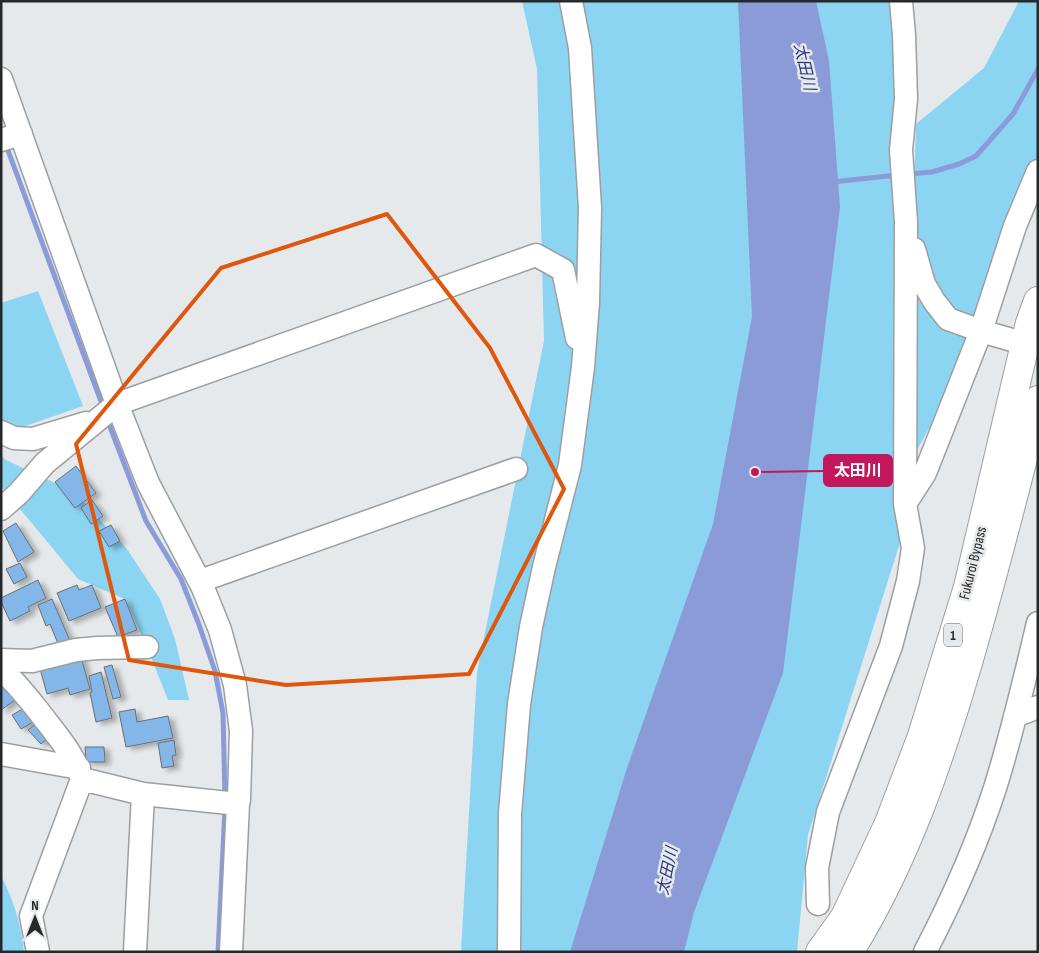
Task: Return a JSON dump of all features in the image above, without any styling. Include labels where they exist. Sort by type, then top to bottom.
[{"type":"highway","name":"Fukuroi Bypass","points":[[820,952],[844,917],[889,823],[922,736],[968,587],[1030,323],[1038,301]]},
{"type":"highway","name":"Fukuroi Bypass","points":[[849,952],[866,924],[911,832],[945,741],[989,592],[1038,400]]},
{"type":"street","points":[[509,952],[510,814],[519,704],[538,593],[570,465],[583,367],[588,302],[590,208],[580,48],[571,1]]},
{"type":"street","points":[[818,904],[817,868],[828,812],[891,646],[908,581],[913,548],[905,504],[906,222],[901,150],[906,100],[904,34],[900,1]]},
{"type":"street","points":[[1,79],[11,137],[148,483],[200,581],[220,630],[235,685],[241,731],[231,952]]},
{"type":"street","points":[[905,504],[925,473],[981,331],[1015,226],[1038,171]]},
{"type":"street","points":[[906,222],[924,284],[948,319],[1012,340]]},
{"type":"street","points":[[1,509],[19,493],[45,463],[117,404],[536,256],[563,270],[583,367]]},
{"type":"street","points":[[1,432],[14,438],[33,439],[98,419]]},
{"type":"street","points":[[200,581],[516,469]]},
{"type":"street","points":[[925,952],[939,926],[971,852],[995,788],[1038,623]]},
{"type":"street","points":[[1,660],[32,661],[76,650],[146,647]]},
{"type":"street","points":[[1,669],[13,680],[60,739],[80,774],[31,916],[38,952]]},
{"type":"street","points":[[1015,716],[1038,707]]},
{"type":"street","points":[[1,754],[80,774],[144,794],[238,804]]},
{"type":"street","points":[[135,952],[144,794]]},
{"type":"highlighted area","points":[[387,214],[490,348],[564,489],[469,674],[286,685],[129,660],[76,444],[221,268]]},
{"type":"shaded area","points":[[522,1],[894,1],[907,429],[916,124],[984,68],[1019,1],[1038,1],[1038,179],[976,344],[907,468],[908,517],[808,835],[797,952],[461,952],[477,672],[544,341],[537,69]]},
{"type":"shaded area","points":[[38,291],[83,406],[14,430],[1,425],[1,303]]},
{"type":"shaded area","points":[[1,455],[6,460],[74,492],[127,549],[160,599],[175,639],[189,700],[168,700],[125,599],[78,579],[1,486]]},
{"type":"shaded area","points":[[1,876],[10,894],[16,913],[24,952],[1,952]]},
{"type":"water","points":[[738,1],[816,1],[829,61],[840,207],[783,673],[694,912],[684,952],[570,952],[627,768],[713,524],[752,317]]},
{"type":"building","points":[[76,466],[96,493],[75,508],[55,482]]},
{"type":"building","points":[[92,500],[103,516],[91,524],[81,508]]},
{"type":"building","points":[[16,523],[34,552],[18,562],[3,531]]},
{"type":"building","points":[[111,525],[120,541],[109,547],[99,531]]},
{"type":"building","points":[[20,563],[27,577],[14,584],[6,569]]},
{"type":"building","points":[[38,580],[46,598],[28,607],[30,611],[10,621],[1,598]]},
{"type":"building","points":[[77,585],[79,590],[92,585],[101,608],[69,621],[57,593]]},
{"type":"building","points":[[52,599],[70,641],[59,646],[50,624],[46,626],[38,605]]},
{"type":"building","points":[[125,599],[137,630],[118,637],[105,607]]},
{"type":"building","points":[[80,654],[90,689],[70,695],[68,688],[47,694],[39,665]]},
{"type":"building","points":[[112,665],[121,697],[113,699],[104,667]]},
{"type":"building","points":[[101,672],[112,718],[96,722],[90,693],[92,692],[89,676]]},
{"type":"building","points":[[3,684],[15,700],[1,710],[1,685]]},
{"type":"building","points":[[26,707],[35,721],[21,729],[12,715]]},
{"type":"building","points":[[135,709],[137,722],[168,716],[173,738],[126,747],[119,712]]},
{"type":"building","points":[[37,723],[48,738],[41,744],[28,730]]},
{"type":"building","points":[[174,740],[176,755],[172,756],[174,766],[162,768],[158,743]]},
{"type":"building","points":[[85,747],[104,747],[105,762],[86,762]]},
{"type":"waterway","points":[[909,174],[932,172],[959,164],[976,156],[1013,114],[1038,69]]},
{"type":"waterway","points":[[6,145],[103,407]]},
{"type":"waterway","points":[[832,182],[898,175]]},
{"type":"waterway","points":[[107,419],[146,521],[181,579],[215,671],[223,713],[225,797]]},
{"type":"waterway","points":[[218,952],[225,808]]},
{"type":"place","name":"太田川","points":[[755,472]]}]
